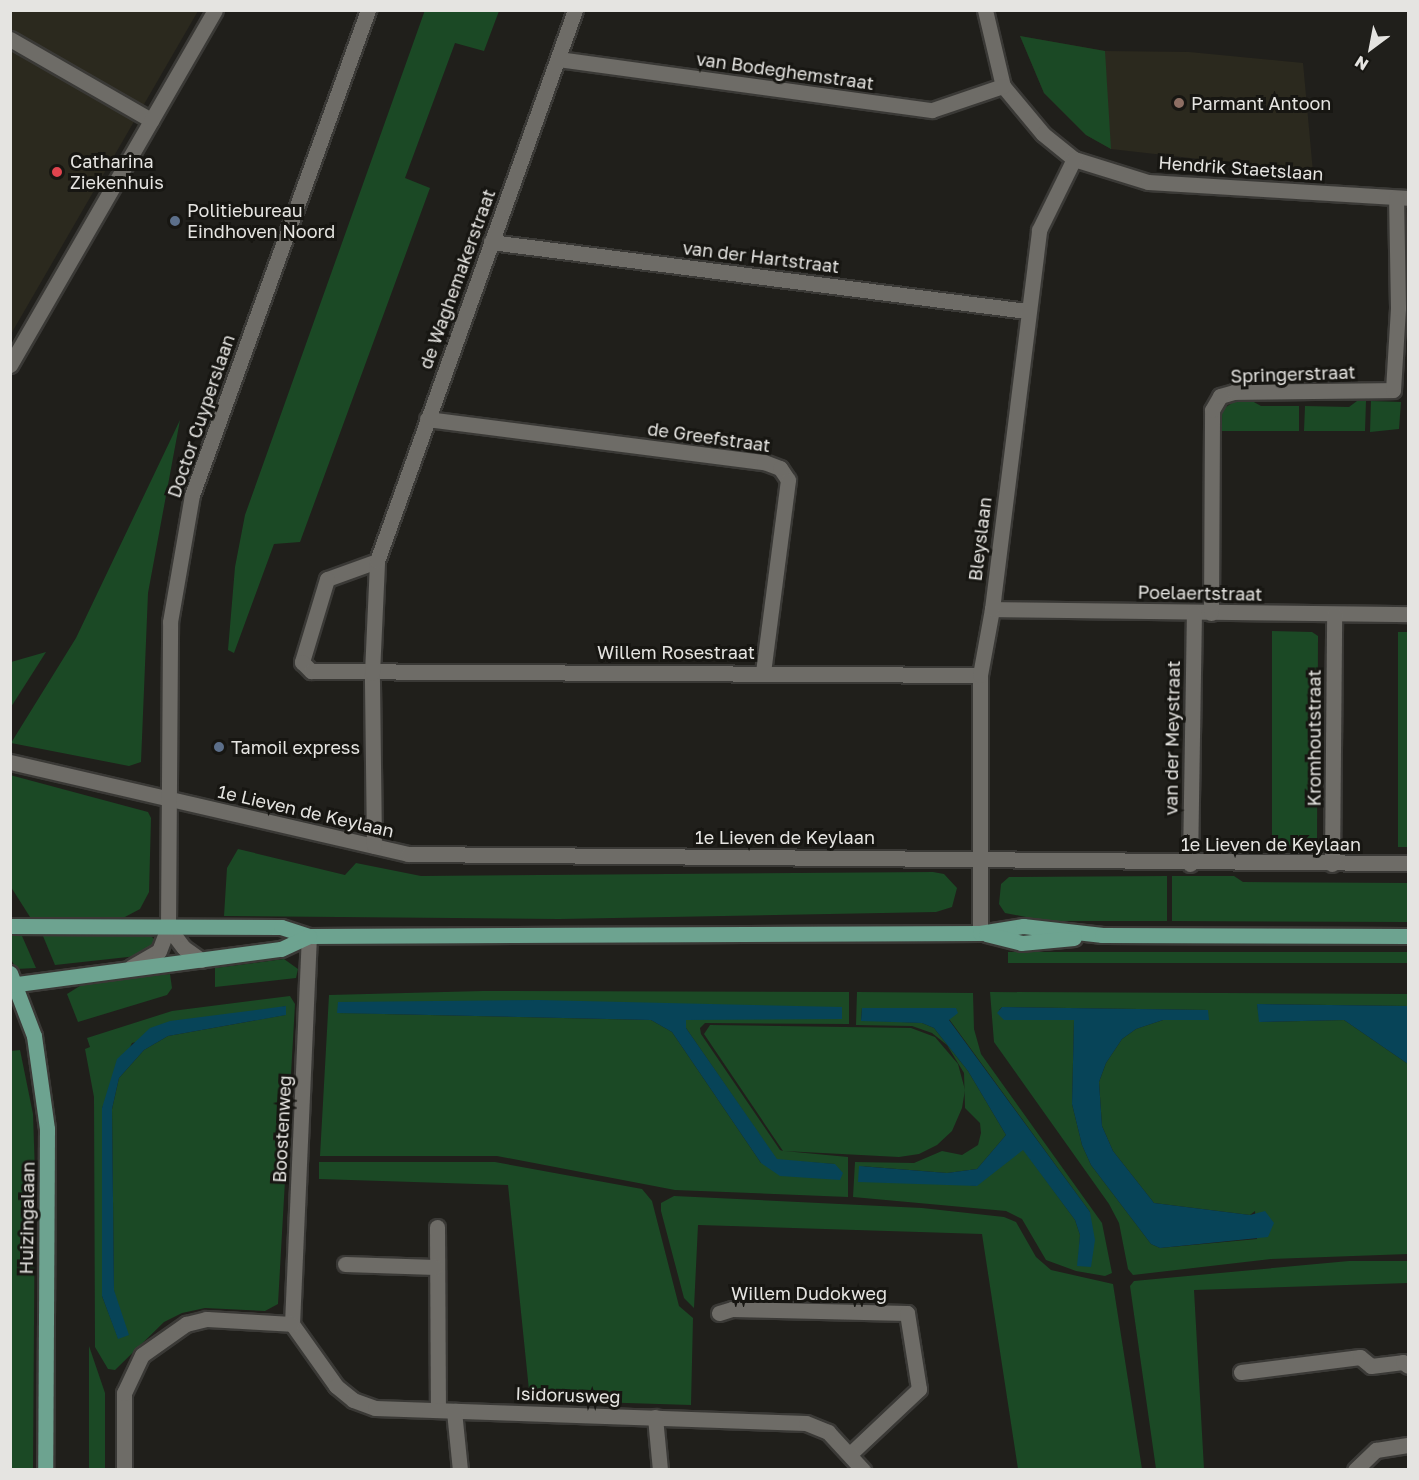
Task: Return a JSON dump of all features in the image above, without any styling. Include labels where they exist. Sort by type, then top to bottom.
[{"type":"main road","points":[[10,926],[282,927],[309,936],[980,933],[1021,943],[1102,935],[1408,936]]},
{"type":"main road","points":[[12,981],[282,950],[309,936]]},
{"type":"main road","name":"Huizingalaan","points":[[12,981],[34,1036],[47,1129],[45,1470]]},
{"type":"street","points":[[10,365],[215,10]]},
{"type":"street","name":"Doctor Cuyperslaan","points":[[131,968],[159,951],[168,927],[170,622],[192,495],[368,10]]},
{"type":"street","name":"de Waghemakerstraat","points":[[374,846],[372,673],[377,561],[575,10]]},
{"type":"street","points":[[985,10],[1004,86],[1043,134],[1074,159]]},
{"type":"street","points":[[10,39],[152,120]]},
{"type":"street","name":"van Bodeghemstraat","points":[[558,59],[932,110],[1004,86]]},
{"type":"street","name":"Hendrik Staetslaan","points":[[1074,159],[1148,182],[1402,198]]},
{"type":"street","name":"Bleyslaan","points":[[980,933],[982,858],[980,675],[992,609],[1027,311],[1039,230],[1074,159]]},
{"type":"street","name":"Springerstraat","points":[[1211,613],[1212,410],[1221,396],[1234,392],[1393,390],[1403,307],[1402,198]]},
{"type":"street","name":"van der Hartstraat","points":[[491,242],[1027,311]]},
{"type":"street","name":"de Greefstraat","points":[[427,419],[764,462],[780,468],[788,480],[762,672]]},
{"type":"street","points":[[372,673],[311,671],[302,662],[327,579],[377,561]]},
{"type":"street","name":"Poelaertstraat","points":[[992,609],[1408,614]]},
{"type":"street","name":"van der Meystraat","points":[[1190,864],[1194,613]]},
{"type":"street","name":"Kromhoutstraat","points":[[1332,864],[1334,614]]},
{"type":"street","name":"Willem Rosestraat","points":[[372,673],[762,672],[980,675]]},
{"type":"street","name":"1e Lieven de Keylaan","points":[[10,762],[408,854],[982,858],[1190,864],[1408,863]]},
{"type":"street","points":[[168,927],[184,948],[201,960]]},
{"type":"street","name":"Boostenweg","points":[[292,1324],[309,936]]},
{"type":"street","points":[[437,1227],[435,1267],[440,1324],[438,1410]]},
{"type":"street","points":[[345,1264],[435,1267]]},
{"type":"street","name":"Willem Dudokweg","points":[[719,1313],[732,1309],[907,1313],[919,1389],[850,1454]]},
{"type":"street","points":[[124,1470],[124,1393],[142,1355],[186,1324],[206,1319],[292,1324]]},
{"type":"street","name":"Isidorusweg","points":[[292,1324],[336,1386],[352,1400],[375,1408],[806,1423],[828,1432],[863,1470]]},
{"type":"street","points":[[1241,1372],[1360,1357],[1371,1366],[1403,1362],[1408,1366]]},
{"type":"street","points":[[454,1411],[460,1470]]},
{"type":"street","points":[[655,1418],[660,1470]]},
{"type":"street","points":[[1355,1470],[1376,1450],[1408,1445]]},
{"type":"shaded area","name":"Catharina Ziekenhuis","points":[[11,11],[198,11],[11,334]]},
{"type":"shaded area","name":"Parmant Antoon","points":[[1020,36],[1105,51],[1189,52],[1303,63],[1313,172],[1111,149],[1086,135],[1044,93]]},
{"type":"green space","points":[[425,10],[499,11],[484,51],[455,43],[405,178],[430,188],[300,542],[274,544],[234,653],[228,650],[235,567],[245,515]]},
{"type":"green space","points":[[1020,36],[1105,51],[1111,149],[1086,135],[1044,93]]},
{"type":"green space","points":[[1237,400],[1252,401],[1261,406],[1299,406],[1299,431],[1219,431],[1221,410]]},
{"type":"green space","points":[[1357,401],[1366,401],[1365,431],[1304,431],[1305,406],[1349,407]]},
{"type":"green space","points":[[1371,401],[1401,402],[1399,429],[1370,432]]},
{"type":"green space","points":[[180,420],[148,593],[141,762],[129,766],[11,743],[76,638]]},
{"type":"green space","points":[[1272,631],[1312,632],[1318,636],[1317,840],[1311,847],[1272,846]]},
{"type":"green space","points":[[1398,632],[1408,632],[1408,847],[1398,847]]},
{"type":"green space","points":[[46,652],[11,707],[11,662]]},
{"type":"green space","points":[[10,775],[148,812],[151,818],[149,892],[140,909],[123,918],[30,917],[11,887]]},
{"type":"green space","points":[[238,849],[345,875],[356,863],[421,876],[933,872],[944,874],[957,888],[952,907],[936,912],[559,919],[224,916],[227,868]]},
{"type":"green space","points":[[1167,876],[1167,921],[1026,921],[1026,917],[1005,913],[999,904],[1001,884],[1009,877]]},
{"type":"green space","points":[[1172,876],[1234,876],[1243,882],[1408,883],[1408,922],[1172,921]]},
{"type":"green space","points":[[11,936],[22,936],[36,968],[16,969],[11,959]]},
{"type":"green space","points":[[43,936],[151,936],[158,943],[137,956],[55,965]]},
{"type":"green space","points":[[1008,952],[1408,952],[1408,963],[1008,963]]},
{"type":"green space","points":[[284,959],[298,969],[296,978],[215,987],[215,968]]},
{"type":"green space","points":[[170,974],[172,988],[167,995],[78,1022],[67,994],[83,984]]},
{"type":"green space","points":[[483,991],[849,992],[849,1024],[705,1023],[700,1028],[701,1034],[780,1150],[783,1151],[704,1034],[710,1025],[911,1028],[935,1037],[958,1064],[965,1090],[962,1108],[952,1131],[937,1145],[919,1154],[899,1157],[784,1151],[848,1157],[848,1197],[675,1190],[497,1156],[320,1156],[329,995]],"holes":[[[337,1013],[842,1019],[686,1019],[686,1028],[777,1160],[835,1164],[761,1163],[672,1032],[651,1020]]]},
{"type":"green space","points":[[857,992],[973,993],[974,1029],[981,1054],[1102,1223],[1112,1273],[1105,1276],[1076,1271],[1046,1260],[1022,1219],[1006,1211],[853,1197],[855,1162],[914,1163],[942,1151],[962,1155],[978,1145],[981,1133],[980,1123],[965,1108],[964,1073],[947,1045],[932,1033],[912,1026],[856,1025]],"holes":[[[862,1008],[956,1008],[949,1019],[1090,1212],[1078,1266],[1080,1235],[1075,1220],[1023,1149],[976,1186],[860,1166],[947,1173],[977,1169],[1006,1135],[968,1071],[934,1028],[922,1023],[861,1020]]]},
{"type":"green space","points":[[990,992],[1408,994],[1408,1006],[1257,1004],[1260,1022],[1344,1020],[1408,1064],[1408,1254],[1271,1259],[1133,1275],[1128,1269],[1119,1223],[1109,1204],[994,1042]],"holes":[[[1002,1007],[1208,1010],[1208,1020],[1163,1020],[1136,1029],[1122,1039],[1106,1063],[1099,1082],[1102,1126],[1113,1151],[1154,1203],[1250,1215],[1255,1211],[1257,1239],[1160,1248],[1151,1244],[1091,1165],[1082,1145],[1072,1104],[1074,1020],[999,1010]]]},
{"type":"green space","points":[[290,996],[295,1004],[278,1304],[265,1311],[205,1308],[182,1313],[164,1322],[115,1370],[108,1369],[95,1347],[94,1097],[85,1049],[90,1047],[87,1038],[172,1011]],"holes":[[[286,1006],[285,1015],[168,1036],[144,1050],[119,1078],[112,1109],[114,1290],[118,1338],[102,1296],[102,1108],[132,1043]]]},
{"type":"green space","points":[[20,1050],[33,1114],[35,1174],[33,1470],[10,1469],[10,1051]]},
{"type":"green space","points":[[319,1162],[495,1162],[642,1189],[652,1201],[679,1306],[693,1318],[691,1405],[530,1400],[508,1185],[319,1179]]},
{"type":"green space","points":[[674,1196],[922,1208],[1004,1217],[1016,1222],[1036,1257],[1051,1270],[1113,1284],[1142,1469],[1018,1469],[982,1234],[698,1225],[694,1308],[684,1298],[661,1211],[661,1203]]},
{"type":"green space","points":[[1349,1261],[1408,1261],[1408,1283],[1194,1290],[1204,1469],[1156,1469],[1130,1286],[1134,1281]]},
{"type":"green space","points":[[89,1346],[105,1393],[105,1469],[89,1469]]},
{"type":"water","points":[[538,1000],[842,1007],[842,1019],[686,1020],[686,1028],[777,1159],[835,1164],[843,1173],[840,1180],[780,1176],[761,1163],[672,1032],[651,1020],[337,1013],[338,1002]]},
{"type":"water","points":[[1257,1004],[1408,1006],[1408,1064],[1344,1020],[1259,1022]]},
{"type":"water","points":[[286,1006],[286,1015],[168,1036],[144,1050],[119,1078],[112,1109],[114,1290],[129,1335],[118,1339],[102,1296],[102,1108],[117,1059],[150,1028],[170,1021]]},
{"type":"water","points":[[1002,1007],[1208,1010],[1209,1020],[1163,1020],[1136,1029],[1122,1039],[1106,1063],[1099,1082],[1102,1126],[1113,1151],[1154,1203],[1250,1215],[1265,1211],[1274,1223],[1268,1237],[1160,1248],[1151,1244],[1091,1165],[1082,1145],[1072,1104],[1074,1020],[1004,1020],[997,1013]]},
{"type":"water","points":[[862,1008],[956,1008],[958,1013],[949,1020],[1090,1212],[1095,1240],[1091,1267],[1077,1266],[1080,1235],[1075,1220],[1023,1150],[977,1186],[858,1182],[859,1166],[947,1173],[977,1169],[1006,1135],[968,1071],[934,1028],[922,1023],[861,1021]]},
{"type":"place","name":"Parmant Antoon","points":[[1179,103]]},
{"type":"place","name":"Catharina Ziekenhuis","points":[[57,172]]},
{"type":"place","name":"Politiebureau Eindhoven Noord","points":[[175,221]]},
{"type":"place","name":"Tamoil express","points":[[219,747]]}]
